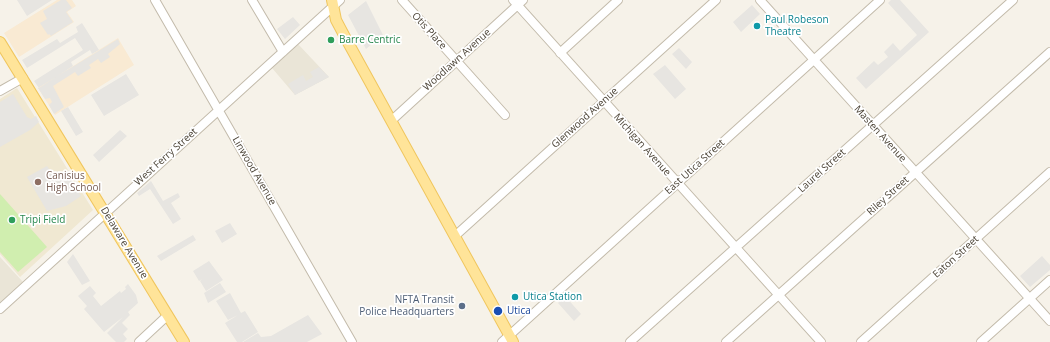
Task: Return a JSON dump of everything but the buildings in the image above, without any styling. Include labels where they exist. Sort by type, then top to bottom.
[{"type":"main road","points":[[335,2],[336,20],[342,32],[455,236],[508,340]]},
{"type":"main road","name":"Delaware Avenue","points":[[0,42],[184,342]]},
{"type":"street","name":"Linwood Avenue","points":[[155,0],[352,342]]},
{"type":"street","points":[[252,0],[283,52]]},
{"type":"street","name":"Otis Place","points":[[402,0],[505,115]]},
{"type":"street","points":[[560,53],[618,0]]},
{"type":"street","name":"Glenwood Avenue","points":[[455,236],[716,0]]},
{"type":"street","name":"Masten Avenue","points":[[760,0],[1050,321]]},
{"type":"street","name":"East Utica Street","points":[[508,340],[677,183],[880,0]]},
{"type":"street","name":"West Ferry Street","points":[[0,309],[283,52],[335,2]]},
{"type":"street","name":"Woodlawn Avenue","points":[[391,121],[518,2]]},
{"type":"street","name":"Michigan Avenue","points":[[518,2],[560,53],[821,342]]},
{"type":"street","name":"Laurel Street","points":[[630,342],[873,126],[1007,2]]},
{"type":"street","name":"Riley Street","points":[[726,342],[914,172],[1050,52]]},
{"type":"street","points":[[0,91],[22,78]]},
{"type":"street","name":"Eaton Street","points":[[861,342],[1050,172]]},
{"type":"street","points":[[981,342],[1050,280]]},
{"type":"street","points":[[139,342],[168,315]]},
{"type":"shaded area","points":[[17,0],[52,0],[27,16]]},
{"type":"shaded area","points":[[57,0],[72,0],[76,6],[67,12],[74,22],[19,57],[4,33]]},
{"type":"shaded area","points":[[61,0],[66,0],[72,8],[66,12],[73,22],[51,36],[49,34],[48,35],[40,23],[47,19],[43,11]]},
{"type":"shaded area","points":[[891,0],[900,0],[929,32],[866,89],[856,78],[874,61],[878,65],[888,57],[884,52],[893,43],[900,51],[917,35],[888,3]]},
{"type":"shaded area","points":[[366,1],[383,35],[366,49],[348,15]]},
{"type":"shaded area","points":[[752,5],[760,14],[741,32],[733,22]]},
{"type":"shaded area","points":[[293,17],[300,25],[285,39],[277,29]]},
{"type":"shaded area","points":[[82,23],[99,50],[92,54],[90,50],[71,62],[73,66],[39,88],[34,81],[83,50],[75,38],[27,68],[22,60],[57,39],[60,43],[78,32],[76,27]]},
{"type":"shaded area","points":[[118,38],[134,65],[55,115],[38,88]]},
{"type":"shaded area","points":[[118,39],[120,44],[108,54],[110,57],[101,63],[98,59],[89,65],[91,68],[78,76],[75,72],[53,86],[64,107],[54,114],[49,105],[52,102],[50,98],[45,99],[38,88]]},
{"type":"shaded area","points":[[298,44],[329,77],[295,95],[272,68]]},
{"type":"shaded area","points":[[679,48],[692,62],[686,69],[672,54]]},
{"type":"shaded area","points":[[665,65],[686,89],[675,99],[653,74]]},
{"type":"shaded area","points":[[319,67],[329,77],[295,95],[288,84],[303,75],[306,81],[313,77],[310,72]]},
{"type":"shaded area","points":[[126,74],[139,95],[104,116],[91,95]]},
{"type":"shaded area","name":"Canisius High School","points":[[17,88],[93,210],[20,277],[0,254],[0,99]]},
{"type":"shaded area","points":[[13,94],[27,117],[31,119],[36,116],[39,122],[30,130],[0,147],[0,102]]},
{"type":"shaded area","points":[[68,107],[83,132],[76,136],[61,111]]},
{"type":"shaded area","points":[[120,130],[127,136],[99,162],[93,155]]},
{"type":"shaded area","points":[[47,166],[57,180],[68,174],[81,196],[66,206],[47,211],[27,177]]},
{"type":"shaded area","points":[[151,181],[163,201],[178,193],[180,197],[171,203],[181,219],[173,224],[150,189],[139,196],[137,193]]},
{"type":"shaded area","points":[[230,223],[237,234],[222,243],[215,231]]},
{"type":"shaded area","points":[[193,235],[196,240],[161,261],[157,256]]},
{"type":"shaded area","points":[[73,254],[90,281],[82,285],[67,262]]},
{"type":"shaded area","points":[[1042,256],[1050,265],[1050,270],[1030,287],[1020,276]]},
{"type":"shaded area","points":[[0,257],[23,282],[0,303]]},
{"type":"shaded area","points":[[209,261],[223,280],[206,291],[200,281],[202,279],[199,281],[193,271]]},
{"type":"shaded area","points":[[220,283],[226,292],[208,303],[204,293]]},
{"type":"shaded area","points":[[128,284],[136,295],[138,303],[128,312],[130,315],[122,323],[128,329],[123,334],[127,339],[124,342],[116,342],[107,333],[123,317],[104,332],[84,309],[87,306],[78,296],[90,286],[96,293],[93,296],[101,306],[120,291],[121,293],[126,289],[125,287]]},
{"type":"shaded area","points":[[230,293],[241,313],[245,311],[258,332],[242,342],[237,342],[225,323],[238,315],[228,320],[216,301]]},
{"type":"shaded area","points":[[565,296],[581,314],[574,321],[558,303]]},
{"type":"shaded area","points":[[308,315],[322,334],[307,342],[243,342],[258,333],[261,337],[271,336]]},
{"type":"green space","name":"Tripi Field","points":[[0,194],[47,247],[18,272],[0,252]]},
{"type":"place","name":"Paul Robeson Theatre","points":[[757,26]]},
{"type":"place","name":"Barre Centric","points":[[331,40]]},
{"type":"place","name":"Canisius High School","points":[[38,182]]},
{"type":"place","name":"Tripi Field","points":[[12,220]]},
{"type":"place","name":"Utica Station","points":[[515,297]]},
{"type":"place","name":"NFTA Transit Police Headquarters","points":[[462,306]]},
{"type":"place","name":"Utica","points":[[498,311]]}]
